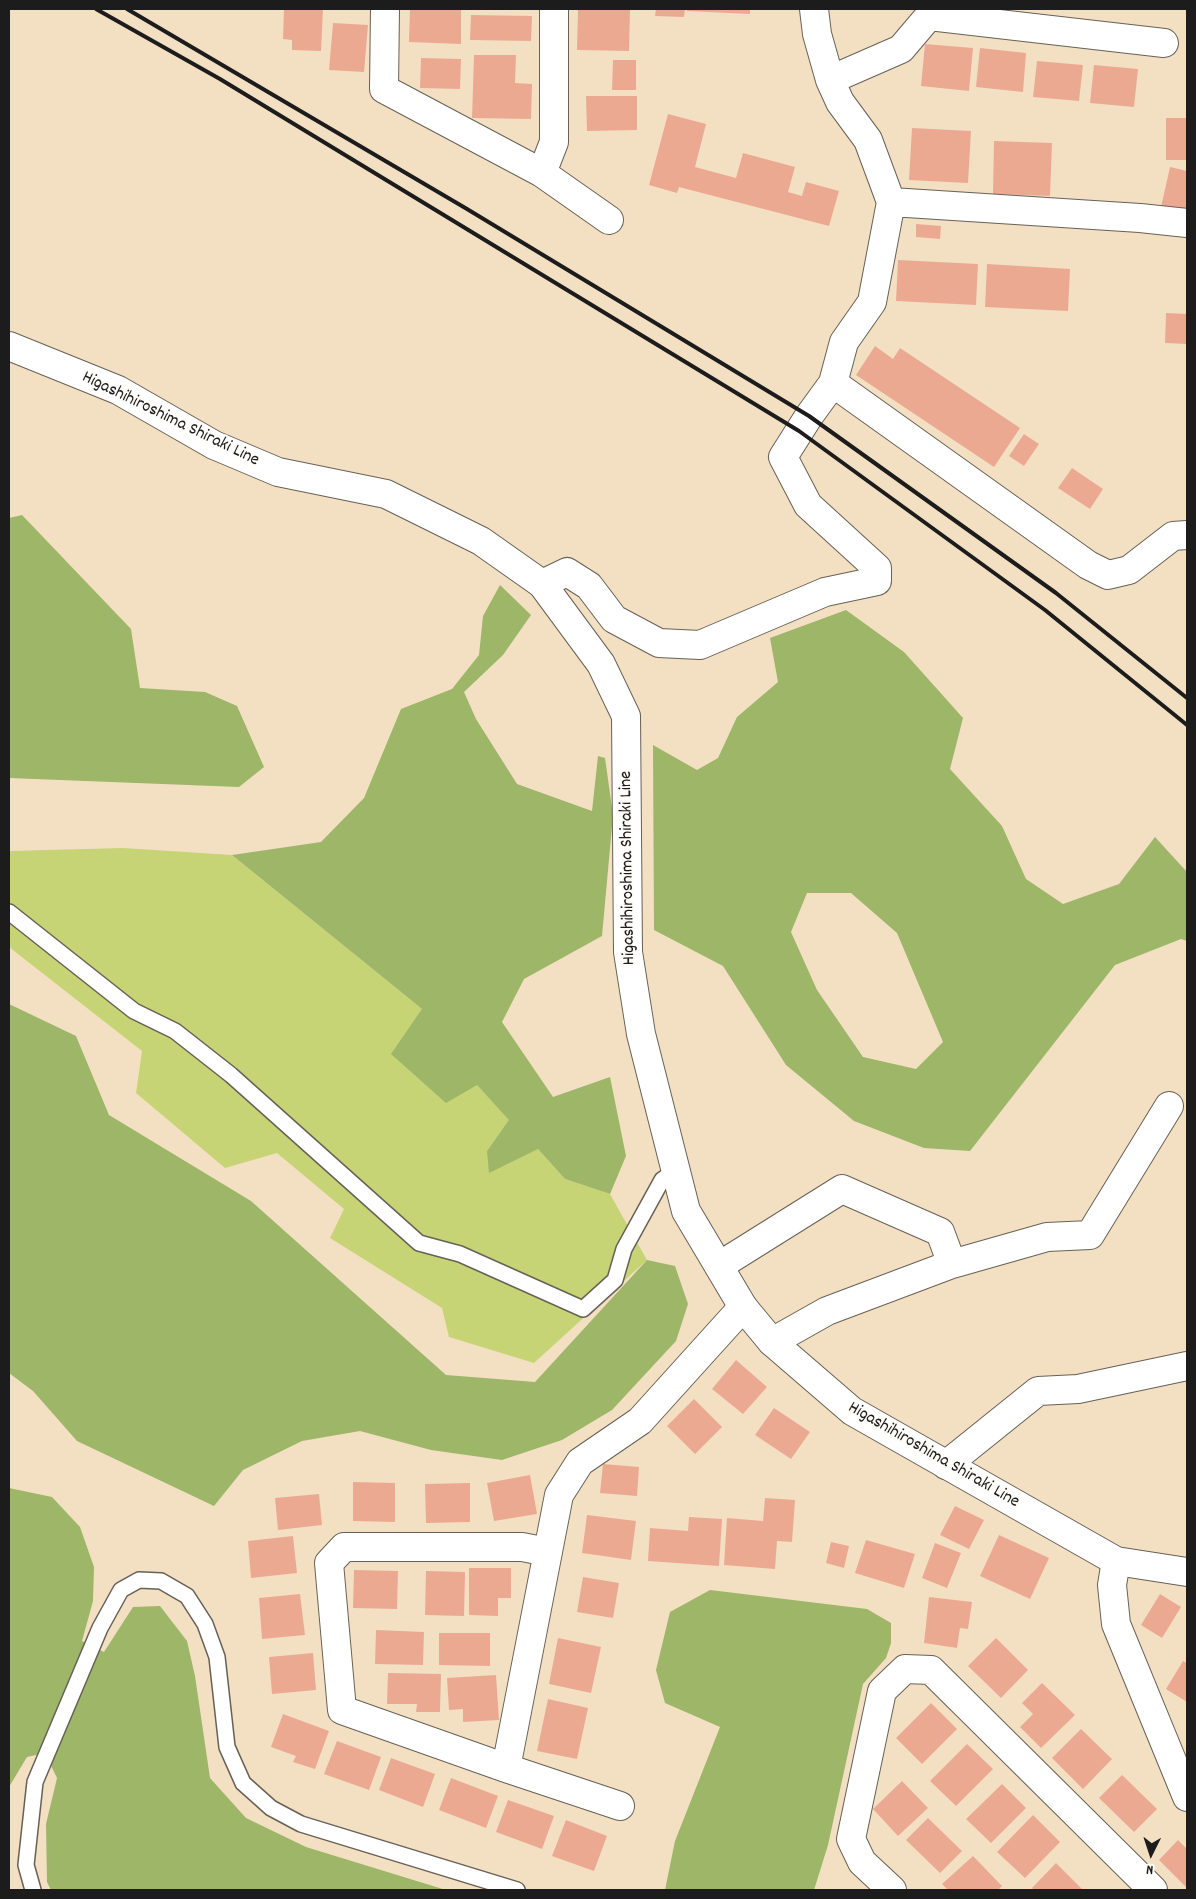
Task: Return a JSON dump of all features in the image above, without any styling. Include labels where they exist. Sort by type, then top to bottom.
[{"type":"street","points":[[385,9],[384,89],[542,172],[609,220]]},
{"type":"street","points":[[542,172],[554,142],[554,9]]},
{"type":"street","points":[[542,584],[567,572],[589,586],[614,619],[658,643],[700,645],[825,592],[877,582],[877,568],[808,505],[783,457],[809,416],[833,384],[844,342],[872,302],[891,202],[868,140],[840,102],[830,80],[817,34],[814,9]]},
{"type":"street","points":[[830,80],[901,50],[929,16],[1036,18],[1164,43]]},
{"type":"street","points":[[891,202],[1140,218],[1187,223]]},
{"type":"street","name":"Higashihiroshima Shiraki Line","points":[[9,346],[118,390],[214,445],[278,472],[386,494],[481,541],[542,584],[602,664],[626,716],[628,952],[641,1034],[686,1211],[743,1307],[772,1342],[852,1411],[1116,1561],[1187,1572]]},
{"type":"street","points":[[833,384],[1088,565],[1108,575],[1129,570],[1173,536],[1187,535]]},
{"type":"street","points":[[772,1342],[827,1311],[952,1264],[1047,1237],[1090,1235],[1169,1106]]},
{"type":"street","points":[[719,1266],[842,1189],[940,1232],[952,1264]]},
{"type":"street","points":[[506,1768],[559,1495],[580,1462],[640,1421],[743,1307]]},
{"type":"street","points":[[946,1465],[1038,1390],[1078,1389],[1187,1366]]},
{"type":"street","points":[[548,1552],[522,1547],[344,1547],[329,1563],[342,1710],[620,1806]]},
{"type":"street","points":[[1116,1561],[1112,1585],[1116,1624],[1187,1797]]},
{"type":"street","points":[[892,1890],[862,1862],[851,1839],[882,1690],[905,1669],[930,1670],[1153,1890]]},
{"type":"lane","points":[[9,912],[134,1011],[175,1031],[231,1075],[419,1243],[460,1254],[584,1309],[615,1280],[624,1249],[662,1180],[675,1171]]},
{"type":"lane","points":[[33,1890],[26,1865],[35,1782],[100,1628],[121,1590],[139,1580],[161,1581],[187,1596],[205,1624],[217,1657],[227,1747],[244,1783],[271,1808],[301,1824],[517,1890]]},
{"type":"green space","points":[[22,515],[131,629],[140,688],[205,692],[237,706],[264,767],[239,787],[9,778],[9,518]]},
{"type":"green space","points":[[500,585],[531,615],[503,655],[464,692],[476,719],[517,784],[592,811],[598,756],[605,758],[613,815],[602,936],[524,979],[502,1022],[553,1097],[610,1077],[626,1156],[610,1194],[565,1179],[538,1149],[489,1173],[487,1151],[509,1120],[477,1085],[446,1103],[391,1054],[422,1009],[232,855],[321,842],[364,798],[401,709],[452,689],[479,655],[483,616]]},
{"type":"green space","points":[[846,610],[904,652],[963,718],[950,769],[1002,826],[1026,879],[1063,904],[1119,884],[1155,837],[1187,872],[1187,941],[1181,939],[1115,965],[970,1151],[924,1148],[854,1121],[786,1065],[723,966],[654,930],[653,745],[697,770],[718,758],[737,717],[778,682],[770,638]],"holes":[[[807,893],[851,893],[897,933],[943,1042],[916,1069],[863,1057],[817,990],[791,932]]]},
{"type":"green space","points":[[123,848],[232,855],[422,1009],[477,1085],[510,1120],[487,1151],[538,1149],[565,1179],[610,1194],[647,1260],[534,1363],[449,1337],[442,1308],[330,1238],[344,1209],[277,1153],[225,1168],[136,1093],[142,1051],[9,947],[9,851]]},
{"type":"green space","points":[[9,1004],[76,1036],[109,1115],[251,1201],[446,1375],[535,1382],[647,1260],[675,1266],[688,1304],[676,1341],[612,1410],[562,1440],[502,1460],[431,1450],[360,1431],[302,1441],[243,1470],[214,1506],[77,1441],[33,1391],[9,1373]]},
{"type":"green space","points":[[9,1488],[52,1497],[80,1527],[94,1567],[93,1601],[82,1641],[104,1652],[133,1607],[160,1606],[187,1641],[195,1676],[210,1778],[246,1818],[306,1847],[446,1890],[51,1890],[47,1882],[46,1824],[57,1778],[45,1753],[27,1757],[9,1787]]},
{"type":"green space","points":[[710,1590],[867,1609],[891,1623],[891,1643],[886,1658],[863,1684],[828,1845],[814,1890],[665,1890],[675,1841],[720,1727],[665,1703],[656,1670],[670,1612]]},
{"type":"building","points":[[284,9],[323,9],[321,51],[292,50],[292,40],[283,39]]},
{"type":"building","points":[[410,9],[461,10],[461,44],[409,42]]},
{"type":"building","points":[[578,9],[630,9],[629,51],[577,50]]},
{"type":"building","points":[[656,9],[685,9],[684,17],[655,16]]},
{"type":"building","points":[[687,9],[750,9],[750,14],[687,11]]},
{"type":"building","points":[[471,15],[532,16],[531,41],[470,40]]},
{"type":"building","points":[[333,23],[368,25],[364,72],[329,70]]},
{"type":"building","points":[[925,44],[973,48],[969,91],[921,86]]},
{"type":"building","points":[[980,48],[1026,53],[1023,92],[976,87]]},
{"type":"building","points":[[474,55],[516,55],[515,83],[532,84],[531,119],[472,118]]},
{"type":"building","points":[[421,58],[461,59],[460,89],[420,88]]},
{"type":"building","points":[[613,60],[636,60],[636,90],[612,90]]},
{"type":"building","points":[[1037,61],[1083,65],[1079,101],[1033,97]]},
{"type":"building","points":[[1094,65],[1138,69],[1134,107],[1090,103]]},
{"type":"building","points":[[586,96],[637,96],[637,130],[587,131]]},
{"type":"building","points":[[668,114],[706,124],[695,167],[736,178],[743,153],[795,167],[788,192],[802,196],[806,182],[839,191],[829,226],[679,187],[677,193],[649,185]]},
{"type":"building","points":[[1166,118],[1187,118],[1187,160],[1166,160]]},
{"type":"building","points":[[912,128],[971,131],[968,183],[909,180]]},
{"type":"building","points":[[994,141],[1052,143],[1050,196],[993,194]]},
{"type":"building","points":[[1170,167],[1187,171],[1187,213],[1161,207]]},
{"type":"building","points":[[916,224],[941,226],[940,239],[916,237]]},
{"type":"building","points":[[898,260],[978,264],[976,305],[896,301]]},
{"type":"building","points":[[987,264],[1070,269],[1068,311],[985,307]]},
{"type":"building","points":[[1166,313],[1187,314],[1187,344],[1165,343]]},
{"type":"building","points":[[875,346],[893,359],[900,348],[1020,428],[994,467],[856,375]]},
{"type":"building","points":[[1024,434],[1039,444],[1024,466],[1009,456]]},
{"type":"building","points":[[1072,468],[1103,489],[1090,509],[1058,488]]},
{"type":"building","points":[[736,1360],[767,1387],[743,1414],[712,1389]]},
{"type":"building","points":[[694,1399],[722,1427],[695,1454],[667,1426]]},
{"type":"building","points":[[774,1408],[810,1432],[791,1459],[755,1435]]},
{"type":"building","points":[[603,1464],[639,1467],[637,1496],[600,1493]]},
{"type":"building","points":[[530,1475],[537,1514],[494,1521],[487,1483]]},
{"type":"building","points":[[353,1482],[395,1483],[395,1522],[353,1521]]},
{"type":"building","points":[[470,1483],[470,1522],[426,1523],[425,1484]]},
{"type":"building","points":[[319,1494],[322,1525],[278,1530],[275,1498]]},
{"type":"building","points":[[765,1498],[795,1500],[792,1542],[777,1541],[775,1569],[724,1565],[727,1518],[763,1521]]},
{"type":"building","points":[[955,1506],[984,1520],[969,1549],[940,1535]]},
{"type":"building","points":[[587,1515],[636,1521],[631,1560],[582,1553]]},
{"type":"building","points":[[689,1517],[722,1519],[719,1566],[648,1561],[650,1528],[688,1531]]},
{"type":"building","points":[[999,1535],[1049,1558],[1030,1599],[980,1576]]},
{"type":"building","points":[[293,1536],[297,1573],[251,1578],[248,1541]]},
{"type":"building","points":[[866,1540],[915,1554],[904,1588],[855,1573]]},
{"type":"building","points":[[831,1542],[849,1546],[844,1568],[826,1563]]},
{"type":"building","points":[[935,1543],[961,1553],[947,1588],[922,1578]]},
{"type":"building","points":[[469,1568],[511,1568],[511,1598],[498,1598],[498,1616],[469,1615]]},
{"type":"building","points":[[354,1570],[398,1571],[397,1609],[353,1608]]},
{"type":"building","points":[[426,1571],[465,1572],[464,1616],[425,1615]]},
{"type":"building","points":[[583,1577],[619,1583],[613,1618],[577,1612]]},
{"type":"building","points":[[300,1594],[305,1635],[262,1639],[259,1598]]},
{"type":"building","points":[[1160,1594],[1181,1607],[1162,1638],[1141,1625]]},
{"type":"building","points":[[929,1597],[972,1602],[968,1629],[960,1628],[957,1648],[924,1643]]},
{"type":"building","points":[[376,1630],[424,1632],[423,1665],[375,1664]]},
{"type":"building","points":[[439,1633],[490,1633],[490,1666],[439,1665]]},
{"type":"building","points":[[558,1638],[601,1647],[591,1693],[549,1684]]},
{"type":"building","points":[[996,1638],[1028,1670],[1001,1698],[968,1666]]},
{"type":"building","points":[[313,1653],[316,1690],[272,1694],[269,1657]]},
{"type":"building","points":[[1183,1661],[1187,1663],[1187,1702],[1166,1689]]},
{"type":"building","points":[[388,1673],[441,1674],[440,1712],[416,1712],[417,1704],[387,1704]]},
{"type":"building","points":[[496,1675],[499,1720],[463,1722],[463,1709],[449,1710],[447,1678]]},
{"type":"building","points":[[1042,1683],[1075,1715],[1041,1748],[1020,1727],[1033,1714],[1022,1703]]},
{"type":"building","points":[[548,1699],[588,1708],[577,1759],[537,1751]]},
{"type":"building","points":[[931,1703],[957,1729],[922,1764],[896,1738]]},
{"type":"building","points":[[283,1714],[329,1731],[315,1769],[293,1762],[296,1756],[271,1747]]},
{"type":"building","points":[[1081,1729],[1112,1759],[1083,1789],[1052,1758]]},
{"type":"building","points":[[337,1741],[381,1757],[369,1790],[324,1774]]},
{"type":"building","points":[[967,1744],[993,1769],[956,1806],[930,1781]]},
{"type":"building","points":[[391,1758],[435,1774],[423,1807],[379,1790]]},
{"type":"building","points":[[1122,1775],[1157,1809],[1134,1832],[1099,1798]]},
{"type":"building","points":[[451,1778],[498,1796],[486,1828],[439,1810]]},
{"type":"building","points":[[902,1781],[928,1808],[898,1836],[873,1809]]},
{"type":"building","points":[[1002,1784],[1026,1808],[991,1843],[966,1819]]},
{"type":"building","points":[[508,1800],[554,1816],[542,1849],[496,1832]]},
{"type":"building","points":[[1033,1815],[1060,1842],[1025,1878],[997,1852]]},
{"type":"building","points":[[928,1818],[962,1851],[940,1873],[906,1840]]},
{"type":"building","points":[[566,1820],[607,1836],[594,1871],[552,1856]]},
{"type":"building","points":[[1178,1840],[1187,1849],[1187,1888],[1159,1860]]},
{"type":"building","points":[[973,1856],[1002,1886],[998,1890],[948,1890],[942,1884]]},
{"type":"building","points":[[1056,1863],[1083,1890],[1034,1890],[1032,1888]]},
{"type":"railway","points":[[96,9],[220,79],[799,431],[1045,610],[1187,725]]},
{"type":"railway","points":[[127,9],[467,209],[809,416],[1056,593],[1187,698]]}]
